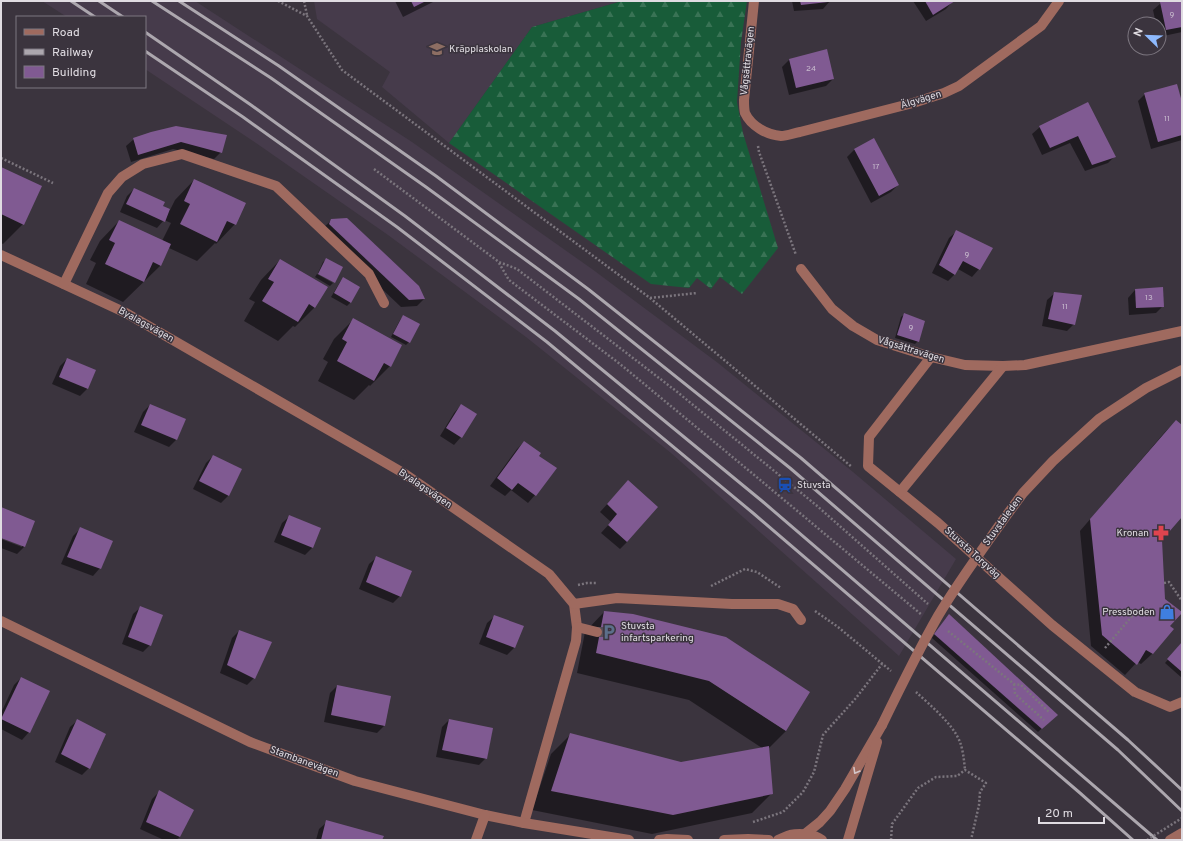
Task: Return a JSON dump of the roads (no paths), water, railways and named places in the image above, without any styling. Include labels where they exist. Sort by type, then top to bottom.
[{"type":"street","name":"Vågsättravägen","points":[[754,1],[744,100],[745,111],[749,120],[755,126]]},
{"type":"street","name":"Älgvägen","points":[[755,126],[782,136],[905,105],[944,93],[959,86],[1041,26],[1059,1]]},
{"type":"street","points":[[64,284],[108,193],[122,177],[143,164],[182,154],[276,186],[369,274],[384,303]]},
{"type":"street","name":"Byalagsvägen","points":[[1,255],[126,313],[405,474],[549,574],[574,604]]},
{"type":"street","name":"Vågsättravägen","points":[[801,269],[832,309],[853,326],[877,340],[931,357],[965,365],[1003,366],[1031,364],[1182,331]]},
{"type":"street","name":"Stuvsta Torgväg","points":[[931,357],[868,437],[868,466],[938,523],[1052,624],[1135,692],[1170,707],[1182,702]]},
{"type":"street","points":[[900,492],[1003,366]]},
{"type":"street","name":"Stuvstaleden","points":[[805,834],[830,812],[845,789],[882,725],[938,616],[968,569],[1023,493],[1053,461],[1099,419],[1146,388],[1182,370]]},
{"type":"street","points":[[524,823],[576,641],[577,627],[574,604],[617,598],[732,604],[778,604],[793,609],[801,620]]},
{"type":"street","name":"Stambanevägen","points":[[1,621],[250,742],[355,781],[485,815],[524,823],[629,840]]},
{"type":"street","points":[[577,627],[597,632]]},
{"type":"street","name":"Stuvstaleden","points":[[848,840],[882,725]]},
{"type":"street","points":[[476,840],[485,815]]},
{"type":"street","points":[[1170,840],[1182,833]]},
{"type":"street","points":[[778,840],[790,835],[805,834],[820,838],[822,840]]},
{"type":"street","points":[[660,840],[688,840]]},
{"type":"street","points":[[724,840],[769,840]]},
{"type":"tunnel","points":[[597,632],[609,632]]},
{"type":"railway","points":[[71,1],[94,16]]},
{"type":"railway","points":[[99,1],[122,16]]},
{"type":"railway","points":[[152,1],[271,78],[426,187],[579,299],[790,468],[1118,750],[1182,811]]},
{"type":"railway","points":[[179,1],[279,66],[436,176],[588,289],[801,458],[1128,740],[1182,790]]},
{"type":"railway","points":[[146,33],[251,105],[405,216],[555,331],[762,501],[1157,840]]},
{"type":"railway","points":[[146,52],[243,117],[397,227],[547,342],[753,513],[1133,840]]},
{"type":"place","name":"Kräpplaskolan","points":[[437,49]]},
{"type":"place","name":"Stuvsta","points":[[785,485]]},
{"type":"place","name":"Kronan","points":[[1161,533]]},
{"type":"place","name":"Pressboden","points":[[1167,612]]},
{"type":"place","name":"Stuvsta infartsparkering","points":[[609,632]]}]
